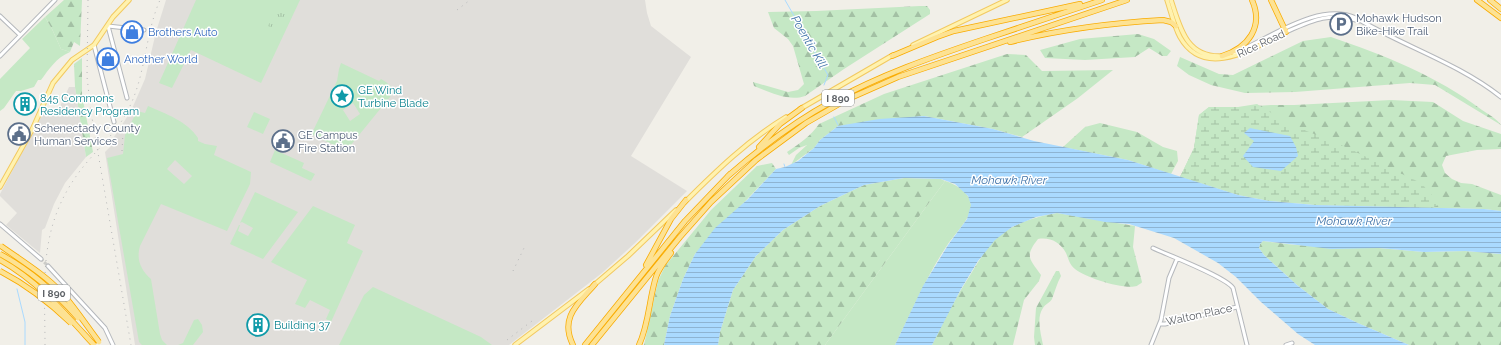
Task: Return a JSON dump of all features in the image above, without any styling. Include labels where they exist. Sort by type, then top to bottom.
[{"type":"highway","points":[[892,56],[954,31],[1097,0]]},
{"type":"highway","name":"I 890","points":[[585,345],[685,222],[728,176],[803,118],[882,76],[931,57],[1102,0]]},
{"type":"highway","name":"I 890","points":[[592,345],[690,225],[721,191],[781,140],[820,114],[853,96],[885,82],[1127,0]]},
{"type":"highway","points":[[1222,56],[1239,48],[1252,35],[1256,17],[1252,0]]},
{"type":"highway","points":[[1271,0],[1285,31]]},
{"type":"highway","points":[[1477,0],[1501,18]]},
{"type":"highway","points":[[1490,0],[1501,9]]},
{"type":"highway","points":[[972,52],[1078,27],[1163,20],[1171,22],[1176,26]]},
{"type":"highway","points":[[728,176],[760,146],[780,124],[802,108]]},
{"type":"highway","points":[[622,299],[652,257],[671,219],[686,200]]},
{"type":"highway","points":[[639,345],[643,335],[657,277],[664,262],[690,225]]},
{"type":"highway","points":[[0,246],[41,274],[58,289],[100,343]]},
{"type":"highway","name":"I 890","points":[[0,254],[28,271],[48,288],[65,304],[100,343]]},
{"type":"highway","name":"I 890","points":[[0,260],[24,275],[45,292],[94,345]]},
{"type":"highway","points":[[0,271],[26,286],[47,301],[94,345]]},
{"type":"highway","points":[[573,345],[569,332],[571,313],[576,305],[595,284]]},
{"type":"main road","points":[[0,187],[32,130],[53,83],[72,60],[94,45],[113,17],[129,0]]},
{"type":"main road","points":[[515,345],[595,284],[636,249],[718,169],[775,124],[892,56],[1008,0]]},
{"type":"main road","name":"Rice Road","points":[[1167,0],[1180,38],[1191,50],[1206,58],[1217,59],[1239,55],[1285,31]]},
{"type":"main road","name":"Rice Road","points":[[1171,0],[1181,32],[1190,44],[1207,54],[1222,56]]},
{"type":"street","points":[[0,56],[55,0]]},
{"type":"street","points":[[0,16],[20,35]]},
{"type":"street","name":"Rice Road","points":[[1222,56],[1312,21],[1328,17],[1343,17],[1362,22],[1458,70],[1481,83],[1501,97]]},
{"type":"street","points":[[127,98],[108,26],[144,30]]},
{"type":"street","points":[[94,45],[114,122]]},
{"type":"street","points":[[0,224],[41,259]]},
{"type":"street","points":[[1153,248],[1231,285],[1233,288],[1246,345]]},
{"type":"street","points":[[1151,345],[1160,324],[1169,278],[1177,259]]},
{"type":"street","points":[[48,266],[105,328],[113,345]]},
{"type":"street","name":"Walton Place","points":[[1160,324],[1237,307]]},
{"type":"street","points":[[1286,345],[1292,344]]},
{"type":"shaded area","points":[[166,0],[645,0],[651,26],[691,57],[631,156],[687,191],[635,243],[602,273],[509,345],[135,345],[105,152],[111,146],[110,143],[131,111],[145,79],[156,32]]},
{"type":"shaded area","points":[[69,87],[75,87],[86,157],[65,183],[54,204],[45,228],[42,230],[40,253],[6,225],[17,213],[0,196],[0,194],[44,111],[56,115]]},
{"type":"green space","points":[[64,0],[82,0],[80,46],[74,42],[70,52],[61,49],[45,17]]},
{"type":"green space","points":[[196,0],[300,0],[261,83],[191,50],[172,88],[159,83]]},
{"type":"green space","points":[[279,3],[293,10],[282,33],[268,26]]},
{"type":"green space","points":[[927,6],[930,10],[930,14],[805,96],[799,98],[786,97],[754,86],[753,82],[788,92],[798,90],[804,84],[793,46],[788,39],[774,28],[768,12]]},
{"type":"green space","points":[[45,17],[61,49],[70,52],[65,54],[57,61],[41,80],[38,80],[34,87],[16,91],[4,108],[0,111],[0,79],[30,48],[22,39]]},
{"type":"green space","points":[[1138,34],[1154,39],[1171,51],[1167,56],[1162,56],[1149,48],[1135,57],[1085,60],[1045,58],[1040,50],[1080,39]]},
{"type":"green space","points":[[1331,37],[1371,51],[1428,77],[1465,98],[1501,125],[1435,85],[1410,83],[1295,92],[1245,93],[1211,85],[1189,75],[1177,66],[1180,57],[1219,74],[1233,75],[1303,41]]},
{"type":"green space","points":[[1007,54],[1026,55],[1042,71],[1113,70],[1078,98],[1022,137],[993,129],[924,116],[838,126],[820,140],[814,148],[791,165],[796,155],[807,145],[799,148],[789,155],[787,152],[809,136],[819,124],[884,94]]},
{"type":"green space","points":[[82,58],[82,95],[93,152],[86,157],[75,87],[74,64]]},
{"type":"green space","points":[[341,63],[379,81],[381,79],[394,89],[394,92],[346,151],[313,135],[312,133],[337,81]],"holes":[[[353,103],[360,114],[350,121],[343,110]]]},
{"type":"green space","points":[[1391,100],[1433,102],[1463,121],[1501,134],[1501,149],[1477,150],[1446,156],[1442,165],[1445,173],[1452,179],[1461,183],[1472,184],[1501,195],[1501,211],[1484,209],[1315,205],[1180,177],[1194,148],[1199,115],[1209,107],[1294,105]]},
{"type":"green space","points":[[1257,104],[1291,125],[1335,142],[1421,183],[1440,204],[1432,208],[1315,205],[1269,201],[1238,195],[1180,177],[1194,148],[1199,115],[1209,107],[1238,107]]},
{"type":"green space","points":[[148,106],[169,115],[188,127],[198,138],[198,141],[217,146],[214,155],[251,172],[250,184],[227,231],[161,204],[140,246],[140,264],[144,272],[151,279],[160,334],[162,340],[167,345],[142,345],[139,342],[107,158],[123,154],[125,135],[137,111],[145,113]],"holes":[[[175,160],[192,176],[184,184],[167,169]]]},
{"type":"green space","points":[[254,112],[270,119],[263,134],[247,127]]},
{"type":"green space","points":[[1100,123],[1137,132],[1163,147],[1177,151],[1178,161],[1171,174],[1128,160],[1063,147],[1085,127]]},
{"type":"green space","points":[[275,150],[304,163],[302,168],[315,174],[311,181],[270,162]]},
{"type":"green space","points":[[772,163],[776,169],[695,254],[683,279],[670,316],[664,345],[644,345],[658,281],[665,266],[711,210],[757,166]]},
{"type":"green space","points":[[904,178],[941,179],[945,181],[825,345],[718,345],[720,332],[733,290],[756,256],[783,230],[820,206],[864,185]]},
{"type":"green space","points":[[945,181],[957,186],[965,192],[970,200],[971,210],[966,220],[948,244],[933,268],[895,345],[825,345]]},
{"type":"green space","points":[[255,192],[298,212],[263,259],[230,244],[239,225],[238,231],[248,236],[253,228],[242,222],[240,223]]},
{"type":"green space","points":[[313,206],[355,225],[347,243],[363,251],[331,322],[326,319],[330,310],[310,300],[305,308],[295,304],[307,280],[271,262]]},
{"type":"green space","points":[[1057,213],[1135,226],[1133,247],[1142,282],[1137,286],[1131,287],[1115,285],[1088,276],[1075,269],[1070,264],[1064,249],[1058,243],[1047,239],[1038,239],[1031,250],[1030,258],[1041,275],[1039,281],[1024,300],[1013,345],[932,345],[961,290],[995,239],[1002,233],[1024,222],[1041,216]]},
{"type":"green space","points":[[1263,241],[1295,245],[1379,248],[1424,252],[1465,251],[1501,254],[1501,345],[1409,345],[1360,324],[1328,309],[1297,285],[1264,255],[1259,248]]},
{"type":"green space","points":[[1056,271],[1059,271],[1061,276],[1052,299],[1041,312],[1039,321],[1043,345],[1035,345],[1034,337],[1036,308]]},
{"type":"green space","points":[[373,287],[481,337],[492,345],[339,345],[364,295]]},
{"type":"green space","points":[[198,319],[202,325],[203,332],[193,345],[178,345],[183,343],[194,320]]},
{"type":"water","name":"Mohawk River","points":[[924,116],[993,129],[1034,141],[1128,160],[1238,195],[1269,201],[1315,205],[1484,209],[1501,211],[1501,254],[1465,251],[1424,252],[1379,248],[1331,249],[1263,241],[1259,248],[1264,255],[1297,285],[1328,309],[1409,345],[1315,345],[1298,334],[1261,302],[1236,277],[1218,263],[1174,238],[1129,224],[1105,222],[1057,213],[1036,217],[1012,227],[995,240],[978,261],[961,289],[932,345],[895,345],[923,286],[948,245],[967,219],[971,205],[968,196],[955,184],[941,179],[904,178],[864,185],[820,206],[783,230],[756,256],[733,290],[720,332],[718,345],[664,345],[670,316],[683,279],[695,254],[715,228],[748,199],[776,169],[798,161],[814,148],[820,140],[838,126],[879,119]]},
{"type":"water","points":[[1250,128],[1290,136],[1296,147],[1298,156],[1281,171],[1253,167],[1243,156],[1254,141],[1244,133]]},
{"type":"waterway","name":"Poentic Kill","points":[[785,0],[828,75],[824,85]]},
{"type":"waterway","name":"Poentic Kill","points":[[834,117],[838,125]]},
{"type":"waterway","points":[[17,289],[25,322],[25,345]]},
{"type":"tunnel","points":[[41,259],[48,266]]},
{"type":"railway","points":[[88,0],[87,77],[91,112],[131,345]]},
{"type":"railway","points":[[45,345],[46,257],[56,216],[64,196],[77,175],[118,126],[129,108],[139,82],[151,26],[160,0]]},
{"type":"railway","points":[[457,10],[470,0]]},
{"type":"railway","points":[[122,151],[123,132],[127,122]]},
{"type":"railway","points":[[513,271],[524,248]]},
{"type":"railway","points":[[507,340],[532,321]]},
{"type":"place","name":"Mohawk Hudson Bike-Hike Trail","points":[[1341,24]]},
{"type":"place","name":"Brothers Auto","points":[[132,32]]},
{"type":"place","name":"Another World","points":[[108,59]]},
{"type":"place","name":"GE Wind Turbine Blade","points":[[342,96]]},
{"type":"place","name":"845 Commons Residency Program","points":[[25,104]]},
{"type":"place","name":"Schenectady County Human Services","points":[[19,134]]},
{"type":"place","name":"GE Campus Fire Station","points":[[283,141]]},
{"type":"place","name":"Building 37","points":[[258,325]]}]
